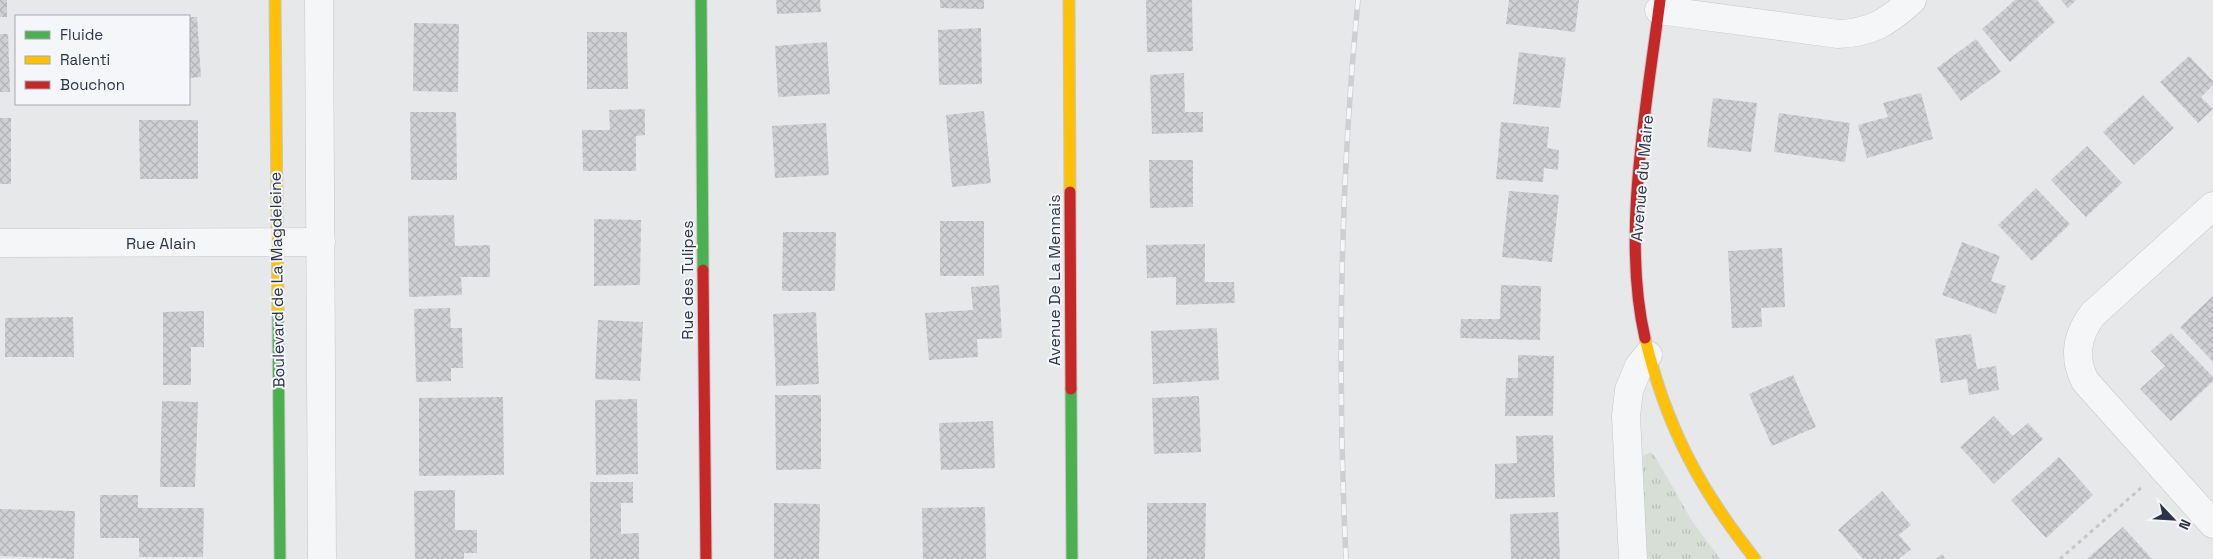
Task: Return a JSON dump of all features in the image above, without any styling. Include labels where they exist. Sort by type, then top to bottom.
[{"type":"street","name":"Boulevard de La Magdeleine","points":[[275,0],[280,559]]},
{"type":"street","points":[[319,0],[322,559]]},
{"type":"street","name":"Rue des Tulipes","points":[[701,0],[706,559]]},
{"type":"street","name":"Avenue De La Mennais","points":[[1069,0],[1072,559]]},
{"type":"street","points":[[1659,5],[1838,34],[1856,33],[1871,29],[1888,20],[1912,0]]},
{"type":"street","name":"Avenue du Maire","points":[[1659,5],[1636,216],[1637,280],[1643,333],[1666,415],[1689,464],[1714,506],[1755,559]]},
{"type":"street","points":[[2213,206],[2093,314],[2084,326],[2079,338],[2077,355],[2079,370],[2085,381],[2213,524]]},
{"type":"street","name":"Rue Alain","points":[[0,243],[321,242]]},
{"type":"street","points":[[1633,559],[1626,416],[1629,390],[1639,366],[1648,355]]},
{"type":"path","points":[[2060,559],[2145,484]]},
{"type":"green space","points":[[1651,452],[1692,521],[1720,559],[1647,559],[1642,462],[1643,456]]},
{"type":"building","points":[[0,0],[7,0],[7,17],[0,17]]},
{"type":"building","points":[[776,0],[820,0],[821,12],[777,14]]},
{"type":"building","points":[[940,0],[984,0],[984,9],[940,8]]},
{"type":"building","points":[[1146,0],[1192,0],[1193,51],[1147,52]]},
{"type":"building","points":[[1509,0],[1579,0],[1575,32],[1506,24]]},
{"type":"building","points":[[2015,0],[2037,0],[2055,22],[2010,62],[1982,29]]},
{"type":"building","points":[[2061,0],[2076,0],[2068,8]]},
{"type":"building","points":[[190,17],[197,17],[201,77],[190,78]]},
{"type":"building","points":[[414,23],[459,24],[458,92],[413,91]]},
{"type":"building","points":[[981,28],[982,84],[939,85],[938,30]]},
{"type":"building","points":[[587,32],[627,32],[628,89],[587,89]]},
{"type":"building","points":[[0,34],[8,34],[10,92],[0,92]]},
{"type":"building","points":[[1976,39],[2001,72],[1961,101],[1937,68]]},
{"type":"building","points":[[827,42],[830,94],[778,97],[775,46]]},
{"type":"building","points":[[1519,52],[1566,58],[1560,108],[1513,104]]},
{"type":"building","points":[[2189,56],[2213,81],[2213,85],[2201,97],[2213,109],[2198,123],[2160,82]]},
{"type":"building","points":[[1184,73],[1185,112],[1203,112],[1203,132],[1152,134],[1150,75]]},
{"type":"building","points":[[1921,93],[1933,139],[1867,158],[1858,125],[1888,117],[1883,103]]},
{"type":"building","points":[[2143,95],[2174,128],[2134,165],[2103,132]]},
{"type":"building","points":[[1713,98],[1757,103],[1751,152],[1707,147]]},
{"type":"building","points":[[645,109],[645,135],[636,136],[636,171],[583,171],[582,130],[610,130],[609,110]]},
{"type":"building","points":[[984,111],[991,183],[952,187],[946,115]]},
{"type":"building","points":[[410,112],[456,112],[457,180],[411,180]]},
{"type":"building","points":[[1779,113],[1850,123],[1845,162],[1774,152]]},
{"type":"building","points":[[0,118],[11,118],[11,184],[0,184]]},
{"type":"building","points":[[139,120],[198,120],[198,179],[140,179]]},
{"type":"building","points":[[1501,122],[1549,127],[1547,148],[1559,150],[1558,170],[1544,168],[1543,182],[1496,179]]},
{"type":"building","points":[[826,123],[829,175],[775,178],[772,126]]},
{"type":"building","points":[[2087,146],[2122,183],[2086,217],[2051,180]]},
{"type":"building","points":[[1149,160],[1193,160],[1193,207],[1150,208]]},
{"type":"building","points":[[2036,188],[2070,224],[2032,261],[1998,225]]},
{"type":"building","points":[[1509,191],[1559,195],[1552,262],[1502,257]]},
{"type":"building","points":[[454,215],[455,246],[490,245],[490,277],[461,277],[462,295],[409,297],[408,216]]},
{"type":"building","points":[[594,219],[641,220],[640,285],[594,286]]},
{"type":"building","points":[[940,221],[984,221],[984,276],[940,276]]},
{"type":"building","points":[[783,232],[836,232],[835,291],[782,291]]},
{"type":"building","points":[[1962,242],[2000,256],[1991,281],[2006,286],[1996,314],[1942,295]]},
{"type":"building","points":[[1205,244],[1205,282],[1234,282],[1235,303],[1176,305],[1176,277],[1147,278],[1146,245]]},
{"type":"building","points":[[1782,248],[1785,307],[1761,308],[1762,327],[1732,328],[1728,251]]},
{"type":"building","points":[[999,285],[1002,338],[977,339],[978,357],[929,360],[925,313],[973,310],[971,287]]},
{"type":"building","points":[[1501,285],[1541,286],[1540,340],[1460,338],[1461,319],[1500,319]]},
{"type":"building","points":[[2213,296],[2213,362],[2180,327]]},
{"type":"building","points":[[450,308],[451,328],[462,328],[463,368],[451,368],[451,381],[416,382],[414,309]]},
{"type":"building","points":[[204,311],[204,347],[191,347],[191,385],[163,385],[163,312]]},
{"type":"building","points":[[816,312],[819,384],[776,386],[773,314]]},
{"type":"building","points":[[73,317],[74,357],[5,357],[5,318]]},
{"type":"building","points":[[598,320],[643,322],[640,381],[595,379]]},
{"type":"building","points":[[1217,328],[1219,380],[1153,384],[1151,331]]},
{"type":"building","points":[[2171,333],[2213,377],[2213,381],[2171,421],[2140,389],[2165,366],[2151,351]]},
{"type":"building","points":[[1971,334],[1977,369],[1996,366],[1999,390],[1969,395],[1967,379],[1941,383],[1935,339]]},
{"type":"building","points":[[1518,355],[1554,356],[1553,416],[1505,416],[1506,378],[1518,378]]},
{"type":"building","points":[[1793,375],[1816,427],[1772,446],[1749,394]]},
{"type":"building","points":[[775,395],[821,395],[821,469],[776,470]]},
{"type":"building","points":[[1199,396],[1201,452],[1154,454],[1152,398]]},
{"type":"building","points":[[503,397],[504,475],[419,476],[419,398]]},
{"type":"building","points":[[637,399],[638,474],[596,475],[595,400]]},
{"type":"building","points":[[162,401],[198,402],[195,487],[160,487]]},
{"type":"building","points":[[1994,416],[2013,436],[2028,423],[2043,439],[1994,484],[1960,447]]},
{"type":"building","points":[[993,421],[995,468],[941,470],[939,423]]},
{"type":"building","points":[[1553,435],[1555,497],[1495,499],[1495,464],[1517,463],[1516,436]]},
{"type":"building","points":[[2059,457],[2093,495],[2046,538],[2011,500]]},
{"type":"building","points":[[590,482],[633,482],[633,503],[621,503],[621,534],[639,533],[639,559],[590,559]]},
{"type":"building","points":[[455,490],[455,530],[477,530],[477,553],[464,553],[464,559],[415,559],[414,491]]},
{"type":"building","points":[[1882,491],[1911,525],[1899,535],[1911,549],[1899,559],[1863,559],[1838,530]]},
{"type":"building","points":[[100,495],[138,495],[138,508],[204,508],[203,557],[139,557],[139,538],[100,538]]},
{"type":"building","points":[[774,503],[820,504],[819,559],[774,559]]},
{"type":"building","points":[[1147,503],[1206,503],[1205,559],[1147,559]]},
{"type":"building","points":[[985,507],[986,559],[923,559],[922,508]]},
{"type":"building","points":[[0,509],[75,511],[74,559],[0,556]]},
{"type":"building","points":[[1558,512],[1560,559],[1511,559],[1510,514]]},
{"type":"building","points":[[2123,527],[2152,559],[2087,559]]},
{"type":"building","points":[[1942,554],[1946,559],[1936,559]]},
{"type":"railway","points":[[1346,559],[1343,489],[1342,279],[1347,139],[1358,0]]},
{"type":"traffic: fast","points":[[701,0],[703,270]]},
{"type":"traffic: fast","points":[[278,311],[280,559]]},
{"type":"traffic: fast","points":[[1071,389],[1072,559]]},
{"type":"traffic: slow","points":[[275,0],[278,311]]},
{"type":"traffic: slow","points":[[1069,0],[1070,192]]},
{"type":"traffic: slow","points":[[1645,338],[1663,400],[1687,455],[1717,507],[1755,559]]},
{"type":"traffic: jam","points":[[1645,338],[1638,298],[1635,256],[1636,213],[1643,125],[1660,0]]},
{"type":"traffic: jam","points":[[1070,192],[1071,389]]},
{"type":"traffic: jam","points":[[703,270],[706,559]]}]
